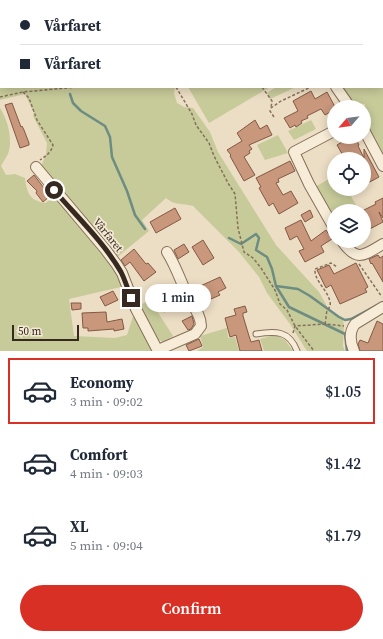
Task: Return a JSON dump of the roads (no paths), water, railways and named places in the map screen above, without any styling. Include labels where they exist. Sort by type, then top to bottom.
[{"type":"street","points":[[337,88],[345,100]]},
{"type":"street","points":[[327,135],[294,152],[309,184],[327,216]]},
{"type":"street","points":[[371,143],[383,166]]},
{"type":"street","name":"Vårfaret","points":[[37,164],[105,249],[122,273],[136,309],[158,351],[190,337],[195,334],[200,326],[199,318],[188,297],[177,268],[167,252]]},
{"type":"street","points":[[347,248],[356,255],[367,252],[383,244]]},
{"type":"street","points":[[354,351],[350,336],[352,327],[358,320],[383,307]]},
{"type":"lane","points":[[256,334],[275,332],[287,336],[297,351]]},
{"type":"waterway","points":[[70,94],[73,103],[81,111],[105,126],[110,137],[112,157],[127,191],[135,215],[145,229]]},
{"type":"waterway","points":[[229,238],[241,244],[256,234],[259,238],[256,250],[267,257],[272,269],[276,286],[298,289],[345,320],[351,319],[383,302]]},
{"type":"waterway","points":[[276,286],[289,307],[345,334],[347,351]]}]
